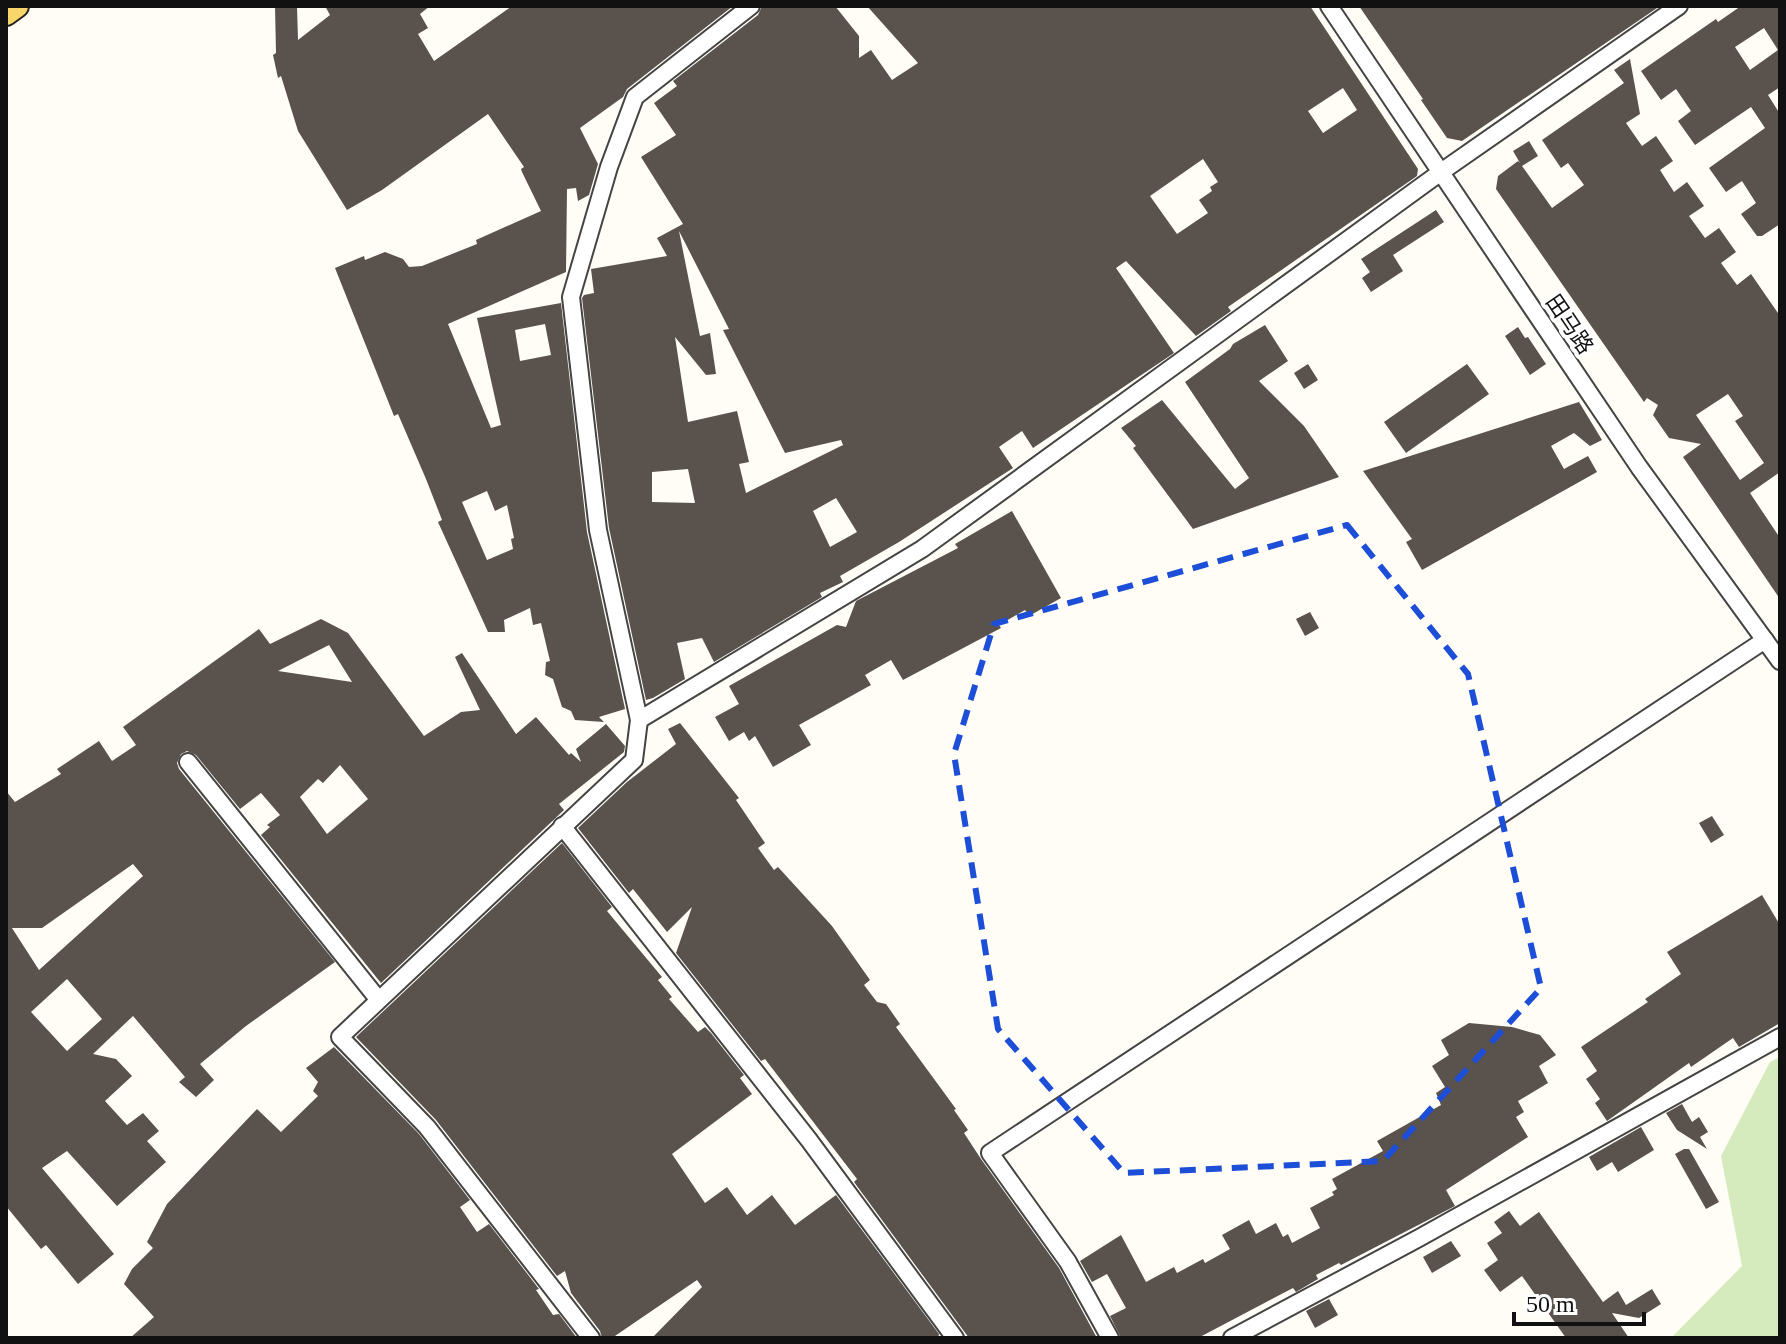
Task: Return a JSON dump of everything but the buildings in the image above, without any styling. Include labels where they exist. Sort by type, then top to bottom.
[{"type":"main road","points":[[6,14],[17,6]]},
{"type":"street","points":[[591,1338],[427,1127],[340,1037],[634,760],[639,720],[598,530],[571,297],[609,167],[635,97],[751,6]]},
{"type":"street","name":"田马路","points":[[1329,6],[1639,467],[1780,661]]},
{"type":"street","points":[[639,720],[922,549],[1441,172],[1679,6]]},
{"type":"street","points":[[1110,1338],[1068,1262],[990,1153],[1765,640]]},
{"type":"street","points":[[188,762],[378,999]]},
{"type":"street","points":[[562,826],[809,1140],[955,1338]]},
{"type":"street","points":[[1232,1338],[1780,1037]]},
{"type":"highlighted area","points":[[1347,525],[1468,674],[1541,988],[1383,1161],[1124,1173],[998,1029],[954,754],[994,624]]},
{"type":"green space","points":[[1780,1057],[1780,1338],[1671,1338],[1742,1266],[1721,1156],[1770,1062]]}]
